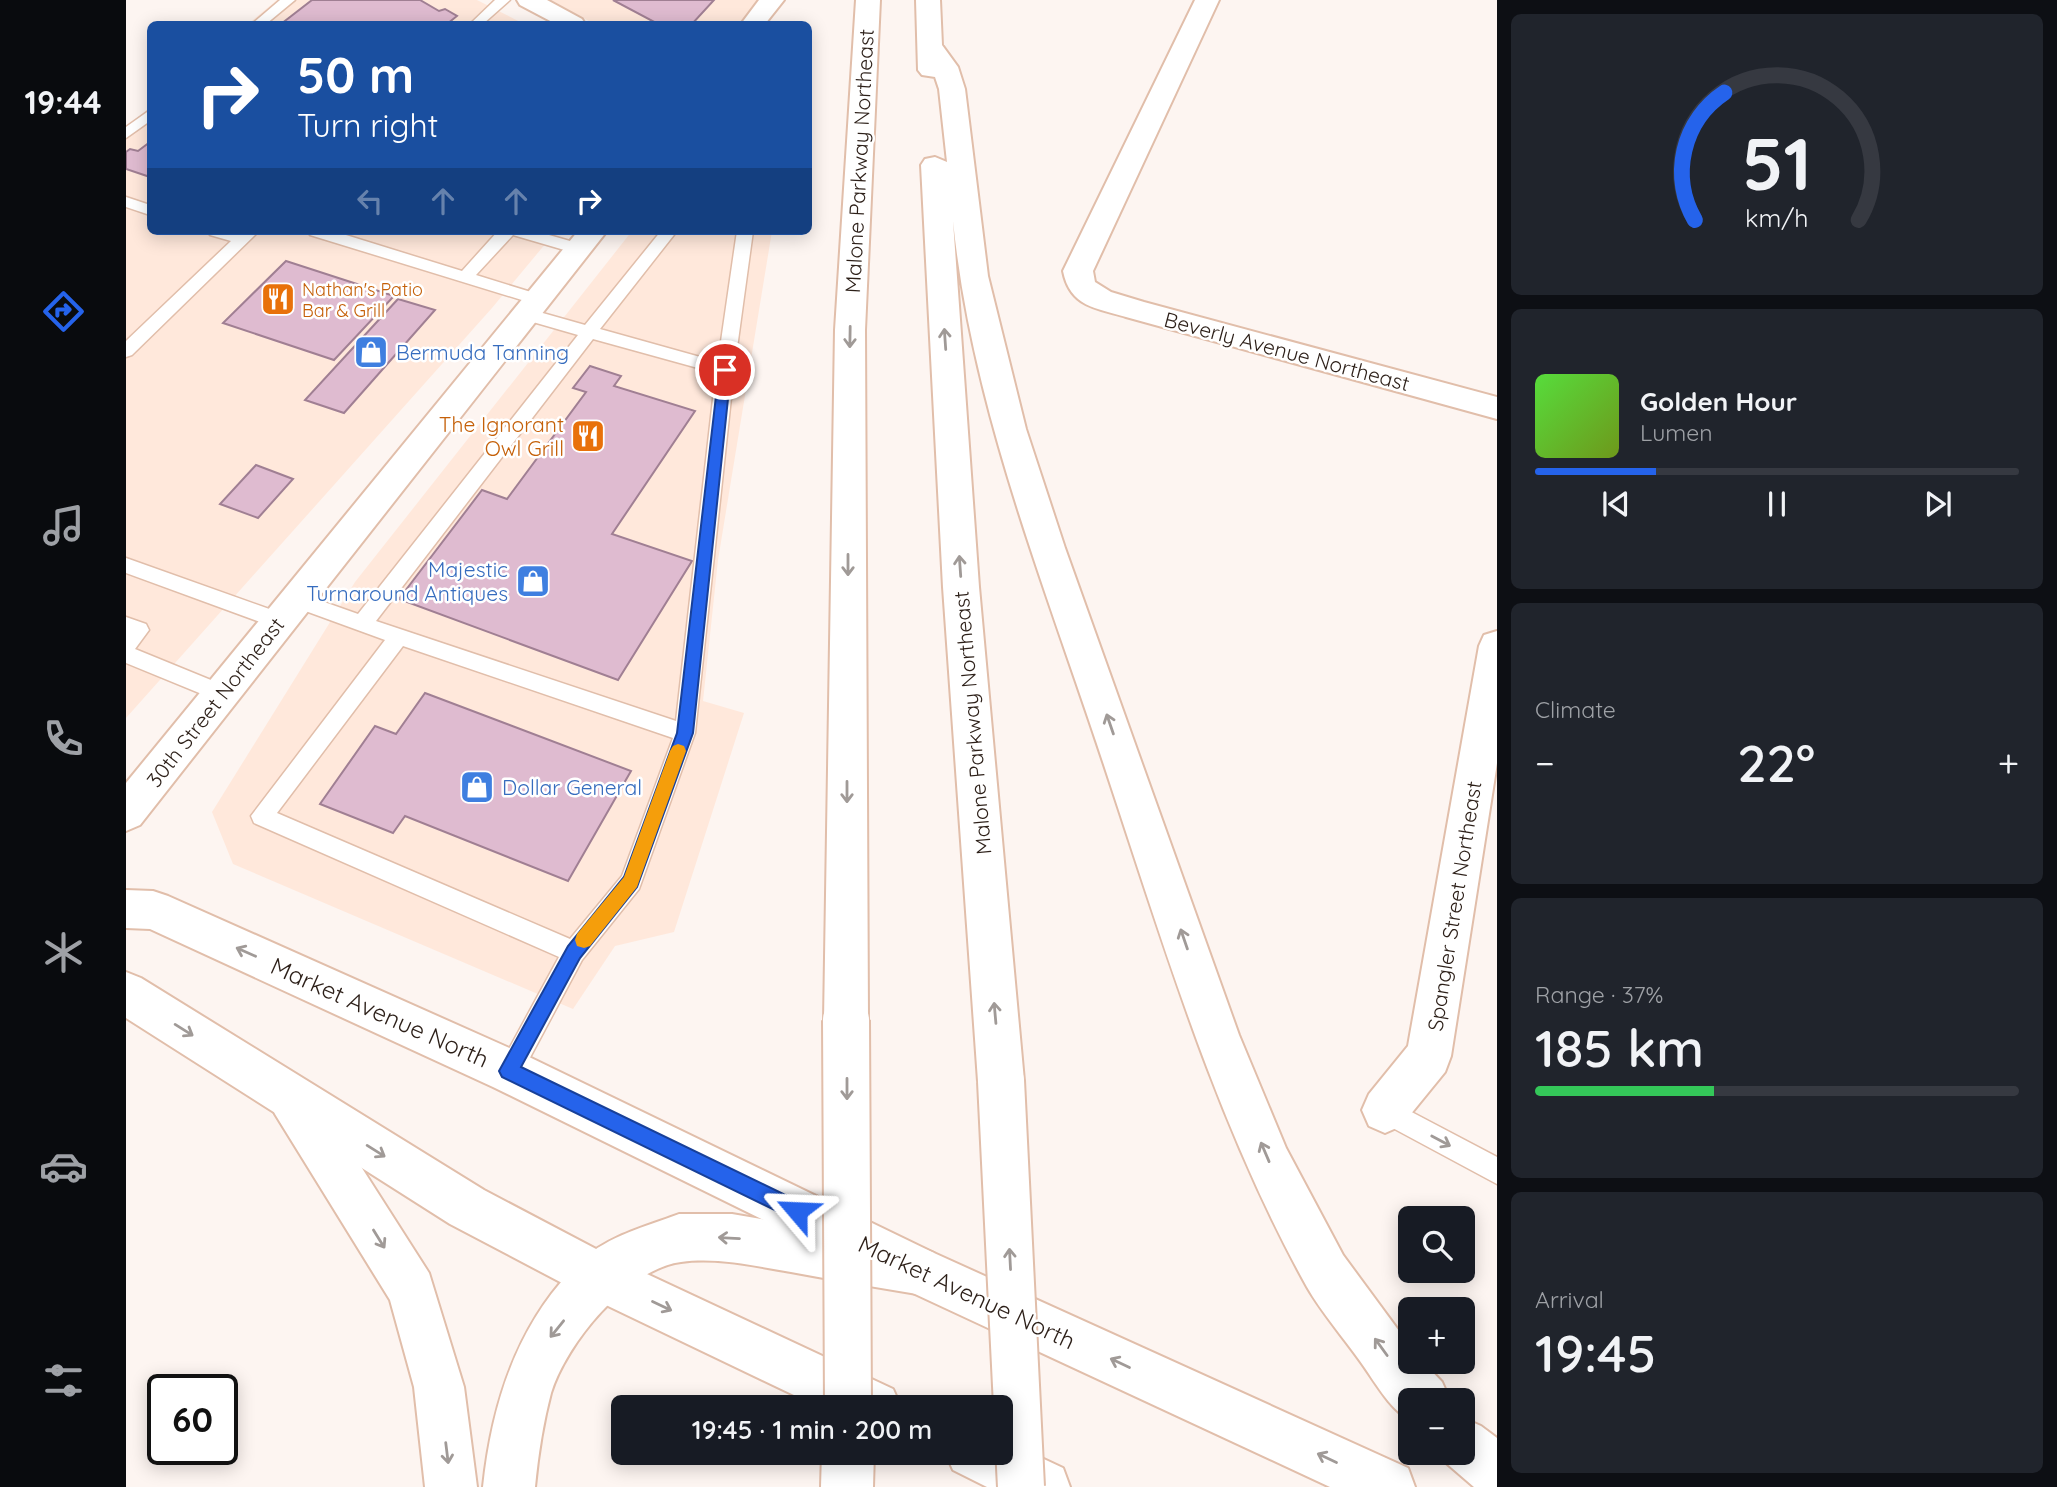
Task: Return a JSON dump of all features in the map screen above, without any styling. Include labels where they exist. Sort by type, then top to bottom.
[{"type":"main road","points":[[529,0],[568,21]]},
{"type":"main road","points":[[754,21],[772,0]]},
{"type":"main road","name":"Malone Parkway Northeast","points":[[848,1395],[846,1020],[850,343],[868,0]]},
{"type":"main road","name":"Malone Parkway Northeast","points":[[928,0],[939,249],[961,587],[1001,1081],[1021,1487]]},
{"type":"main road","name":"Beverly Avenue Northeast","points":[[1206,0],[1078,271],[1081,287],[1100,299],[1137,310],[1497,408]]},
{"type":"main road","points":[[930,45],[945,67],[952,89],[970,263],[1010,429],[1048,548],[1217,1035],[1270,1164],[1320,1262],[1413,1388]]},
{"type":"main road","name":"30th Street Northeast","points":[[126,813],[586,240]]},
{"type":"main road","name":"Spangler Street Northeast","points":[[1385,1111],[1429,1056],[1497,646]]},
{"type":"main road","name":"Market Avenue North","points":[[126,908],[153,910],[509,1071],[917,1270],[1389,1487]]},
{"type":"main road","points":[[126,993],[467,1208],[600,1277],[850,1395]]},
{"type":"main road","points":[[291,1098],[412,1290],[439,1387],[451,1487]]},
{"type":"main road","points":[[509,1487],[512,1457],[526,1392],[548,1340],[600,1277],[628,1258],[679,1238],[732,1238],[917,1270]]},
{"type":"main road","points":[[1475,1454],[1497,1472]]},
{"type":"main road","points":[[847,1487],[848,1465]]},
{"type":"main road","points":[[998,1465],[1044,1487]]},
{"type":"lane","points":[[262,21],[288,0]]},
{"type":"lane","points":[[479,21],[503,0]]},
{"type":"lane","points":[[126,134],[147,116]]},
{"type":"lane","points":[[126,202],[147,209]]},
{"type":"lane","points":[[126,351],[246,235]]},
{"type":"lane","points":[[329,235],[466,277],[589,332],[725,370]]},
{"type":"lane","points":[[466,277],[503,235]]},
{"type":"lane","points":[[548,235],[586,240]]},
{"type":"lane","points":[[362,624],[666,235]]},
{"type":"lane","points":[[509,1071],[574,952],[631,882],[685,733],[725,370],[744,235]]},
{"type":"lane","points":[[126,565],[287,611],[362,624],[685,733]]},
{"type":"lane","points":[[126,625],[139,630],[126,645]]},
{"type":"lane","points":[[399,637],[262,816],[574,952]]},
{"type":"lane","points":[[126,654],[222,694]]},
{"type":"lane","points":[[1385,1111],[1497,1171]]},
{"type":"shaded area","points":[[277,0],[477,0],[518,21],[252,21]]},
{"type":"shaded area","points":[[551,0],[759,0],[742,21],[589,21]]},
{"type":"shaded area","points":[[147,110],[147,235],[553,235],[492,308],[126,718],[126,128]]},
{"type":"shaded area","points":[[629,235],[771,235],[718,560],[703,701],[744,713],[674,932],[615,946],[573,1009],[233,864],[212,812],[355,582]]},
{"type":"building","points":[[312,0],[420,0],[439,11],[445,9],[457,16],[451,21],[285,21]]},
{"type":"building","points":[[613,0],[714,0],[695,21],[652,21]]},
{"type":"building","points":[[147,144],[147,176],[126,169],[126,152],[130,149],[138,151]]},
{"type":"building","points":[[286,261],[394,296],[334,360],[223,323]]},
{"type":"building","points":[[398,299],[435,310],[344,413],[305,400]]},
{"type":"building","points":[[590,366],[621,376],[614,386],[695,411],[612,534],[692,561],[618,680],[399,599],[482,490],[507,499],[586,392],[573,388]]},
{"type":"building","points":[[256,465],[293,479],[258,518],[220,504]]},
{"type":"building","name":"Dollar General","points":[[425,693],[631,771],[568,881],[405,816],[393,833],[320,804],[375,726],[396,734]]},
{"type":"slow traffic","points":[[584,940],[631,882],[678,751]]},
{"type":"place","name":"Nathan's Patio Bar & Grill","points":[[278,299]]},
{"type":"place","name":"Bermuda Tanning","points":[[371,352]]},
{"type":"place","name":"The Ignorant Owl Grill","points":[[588,436]]},
{"type":"place","name":"Majestic Turnaround Antiques","points":[[533,581]]},
{"type":"place","name":"Dollar General","points":[[477,787]]},
{"type":"route","points":[[725,370],[685,733],[631,882],[574,952],[509,1071],[797,1211]]}]
